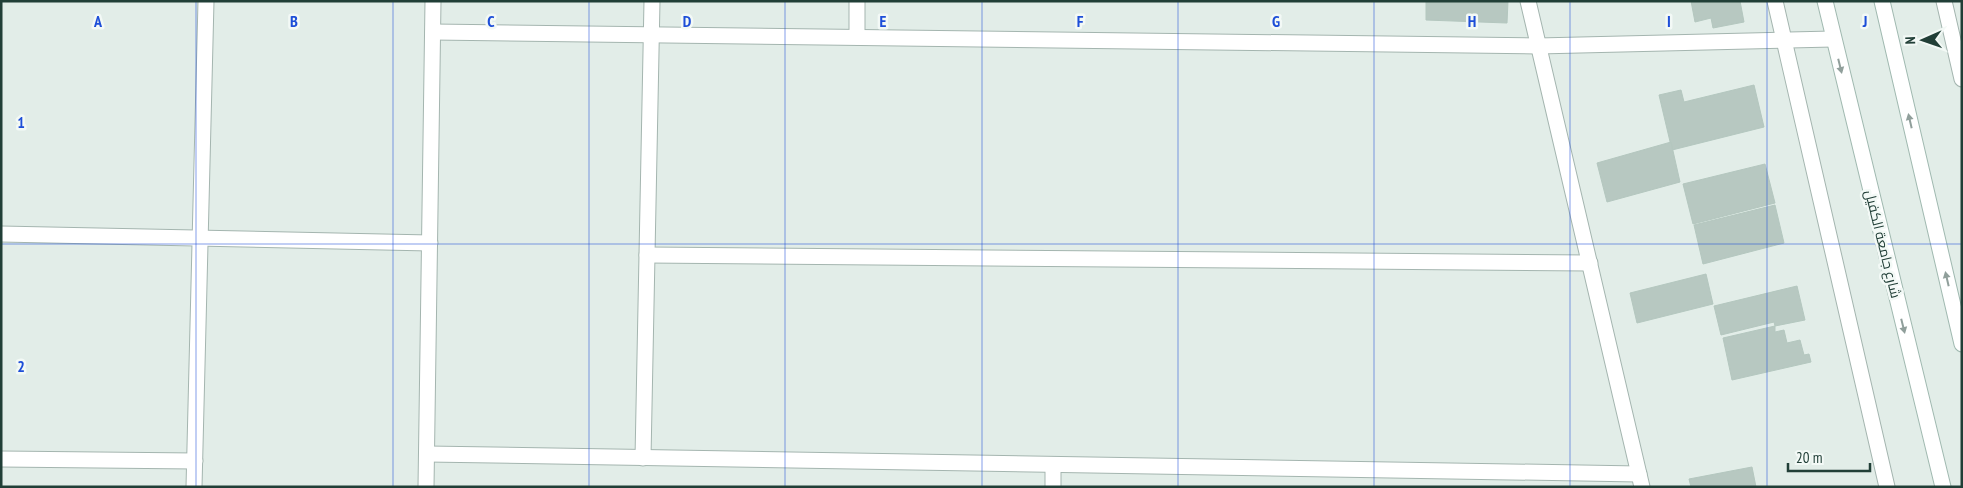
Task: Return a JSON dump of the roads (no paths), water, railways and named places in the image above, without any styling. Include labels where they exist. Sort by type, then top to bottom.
[{"type":"street","points":[[194,487],[206,1]]},
{"type":"street","points":[[426,487],[433,1]]},
{"type":"street","points":[[643,458],[652,1]]},
{"type":"street","points":[[857,37],[858,1]]},
{"type":"street","points":[[427,454],[1053,464],[1641,480],[1528,1]]},
{"type":"street","points":[[1775,1],[1887,487]]},
{"type":"street","name":"شارع جامعة الكفيل","points":[[1825,1],[1943,487]]},
{"type":"street","points":[[1882,1],[1962,344]]},
{"type":"street","points":[[1944,1],[1962,79]]},
{"type":"street","points":[[433,32],[1538,46],[1833,39]]},
{"type":"street","points":[[1,234],[430,243]]},
{"type":"street","points":[[647,255],[1590,263]]},
{"type":"street","points":[[1,459],[195,460]]},
{"type":"street","points":[[1053,464],[1053,487]]}]
